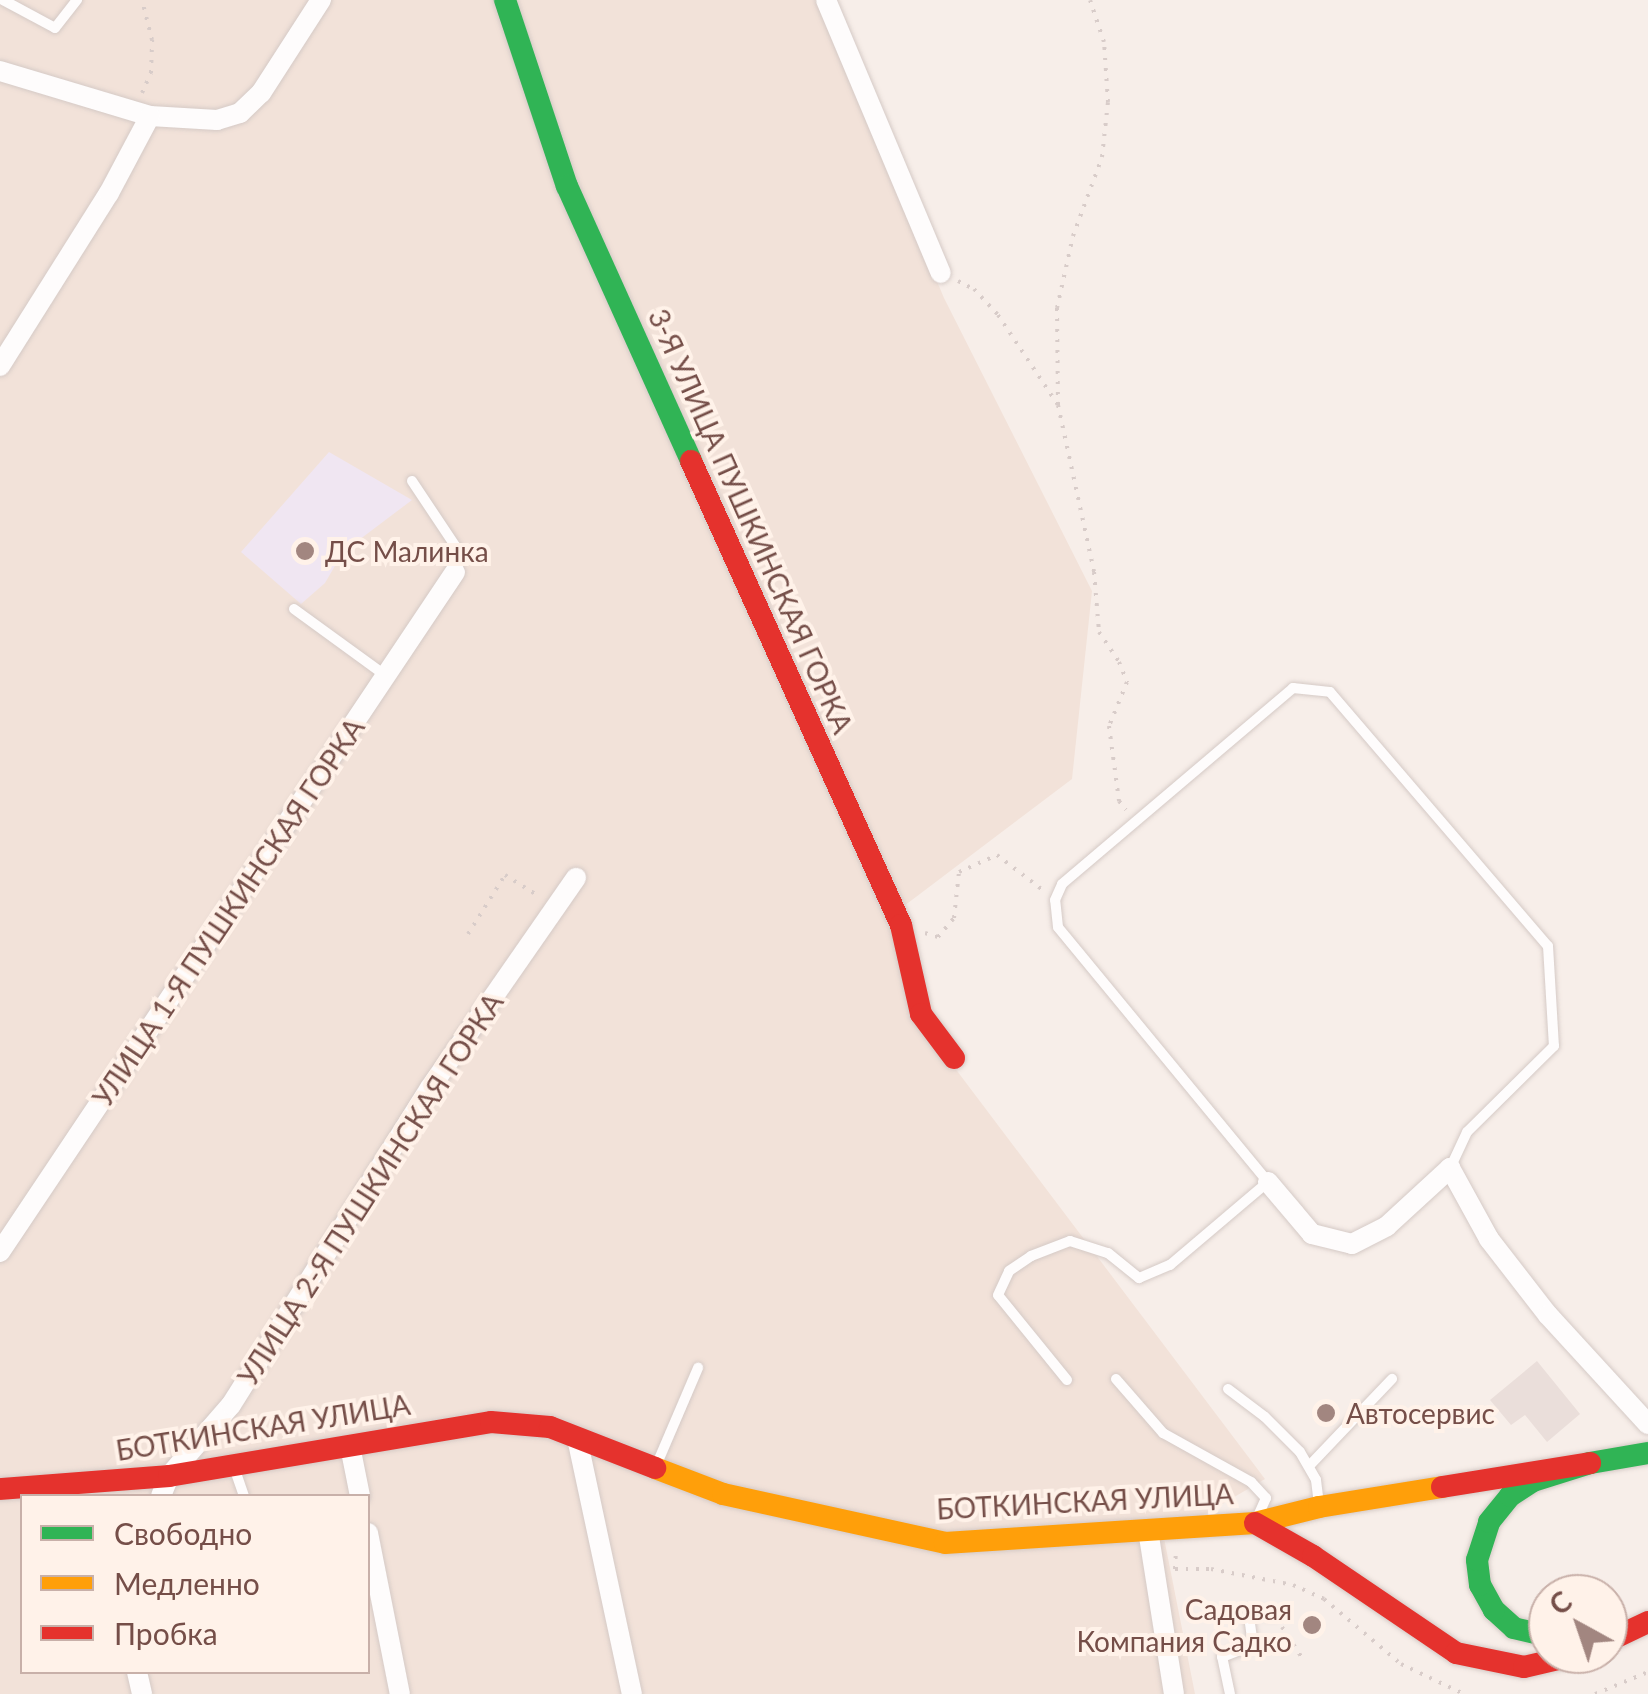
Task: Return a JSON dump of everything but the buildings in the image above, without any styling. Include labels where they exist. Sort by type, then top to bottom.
[{"type":"street","points":[[0,71],[142,114],[217,120],[240,114],[261,92],[320,0]]},
{"type":"street","name":"3-Я УЛИЦА ПУШКИНСКАЯ ГОРКА","points":[[505,0],[567,186],[901,925],[920,1014],[954,1058]]},
{"type":"street","points":[[826,0],[941,273]]},
{"type":"street","points":[[0,366],[109,193],[142,114]]},
{"type":"street","name":"УЛИЦА 1-Я ПУШКИНСКАЯ ГОРКА","points":[[0,1252],[455,572]]},
{"type":"street","name":"УЛИЦА 2-Я ПУШКИНСКАЯ ГОРКА","points":[[165,1486],[231,1405],[430,1088],[576,878]]},
{"type":"street","points":[[1268,1182],[1312,1234],[1352,1244],[1387,1226],[1450,1168],[1489,1238],[1548,1315],[1648,1424]]},
{"type":"street","name":"БОТКИНСКАЯ УЛИЦА","points":[[0,1489],[165,1486],[234,1464],[491,1422],[550,1427],[723,1494],[945,1543],[1254,1524],[1319,1507],[1590,1463]]},
{"type":"street","points":[[577,1438],[632,1694]]},
{"type":"street","points":[[350,1446],[360,1494]]},
{"type":"street","points":[[1528,1631],[1514,1628],[1494,1610],[1480,1585],[1477,1560],[1482,1536],[1510,1496],[1533,1481],[1590,1463],[1648,1453]]},
{"type":"street","points":[[1254,1524],[1313,1556],[1456,1653],[1528,1666]]},
{"type":"street","points":[[1148,1530],[1151,1571],[1174,1694]]},
{"type":"street","points":[[370,1543],[400,1694]]},
{"type":"lane","points":[[3,0],[55,28],[77,0]]},
{"type":"lane","points":[[412,480],[456,547],[455,572]]},
{"type":"lane","points":[[294,610],[386,676]]},
{"type":"lane","points":[[1067,1380],[998,1295],[1009,1271],[1031,1256],[1070,1241],[1108,1252],[1139,1278],[1170,1265],[1268,1182],[1058,927],[1055,900],[1062,884],[1293,688],[1330,692],[1548,946],[1554,1046],[1467,1132],[1450,1168]]},
{"type":"lane","points":[[656,1467],[698,1368]]},
{"type":"lane","points":[[1116,1378],[1163,1433],[1251,1482],[1266,1498],[1254,1524]]},
{"type":"lane","points":[[1310,1465],[1392,1379]]},
{"type":"lane","points":[[1228,1390],[1276,1426],[1310,1465],[1319,1507]]},
{"type":"lane","points":[[234,1464],[243,1494]]},
{"type":"lane","points":[[1230,1694],[1222,1657],[1253,1645],[1248,1610],[1274,1615]]},
{"type":"path","points":[[142,0],[152,40],[142,114]]},
{"type":"path","points":[[1090,0],[1104,42],[1108,102],[1102,157],[1073,236],[1056,308],[1058,405],[1094,572],[1100,632],[1120,662],[1127,682],[1109,726],[1119,802],[1136,821]]},
{"type":"path","points":[[941,273],[974,289],[998,316],[1058,405]]},
{"type":"path","points":[[901,925],[938,938],[954,918],[959,872],[997,855],[1055,900]]},
{"type":"path","points":[[468,934],[506,875],[555,907]]},
{"type":"path","points":[[1151,1571],[1211,1569],[1294,1586],[1324,1599],[1402,1664],[1464,1694]]},
{"type":"path","points":[[1274,1615],[1301,1656]]},
{"type":"path","points":[[1595,1694],[1648,1672]]},
{"type":"shaded area","points":[[0,0],[819,0],[944,298],[1092,591],[1072,779],[904,906],[936,1043],[1265,1479],[1164,1538],[1195,1694],[0,1694]]},
{"type":"shaded area","points":[[329,452],[412,500],[343,552],[325,583],[301,604],[241,552]]},
{"type":"shaded area","points":[[1537,1361],[1580,1414],[1547,1442],[1525,1415],[1511,1425],[1490,1400]]},
{"type":"traffic: fast","points":[[505,0],[567,186],[691,461]]},
{"type":"traffic: fast","points":[[1528,1631],[1514,1628],[1494,1610],[1480,1585],[1477,1560],[1489,1522],[1510,1496],[1533,1481],[1590,1463],[1648,1453]]},
{"type":"traffic: slow","points":[[655,1468],[723,1494],[945,1543],[1255,1523],[1319,1507],[1442,1487]]},
{"type":"traffic: jam","points":[[691,461],[901,925],[921,1014],[954,1058]]},
{"type":"traffic: jam","points":[[0,1489],[169,1476],[491,1422],[550,1427],[655,1468]]},
{"type":"traffic: jam","points":[[1442,1487],[1590,1463]]},
{"type":"traffic: jam","points":[[1255,1523],[1313,1556],[1456,1653],[1528,1666]]},
{"type":"traffic: jam","points":[[1628,1632],[1648,1622]]},
{"type":"place","name":"ДС Малинка","points":[[305,551]]},
{"type":"place","name":"Автосервис","points":[[1326,1413]]},
{"type":"place","name":"Садовая Компания Садко","points":[[1312,1625]]}]
